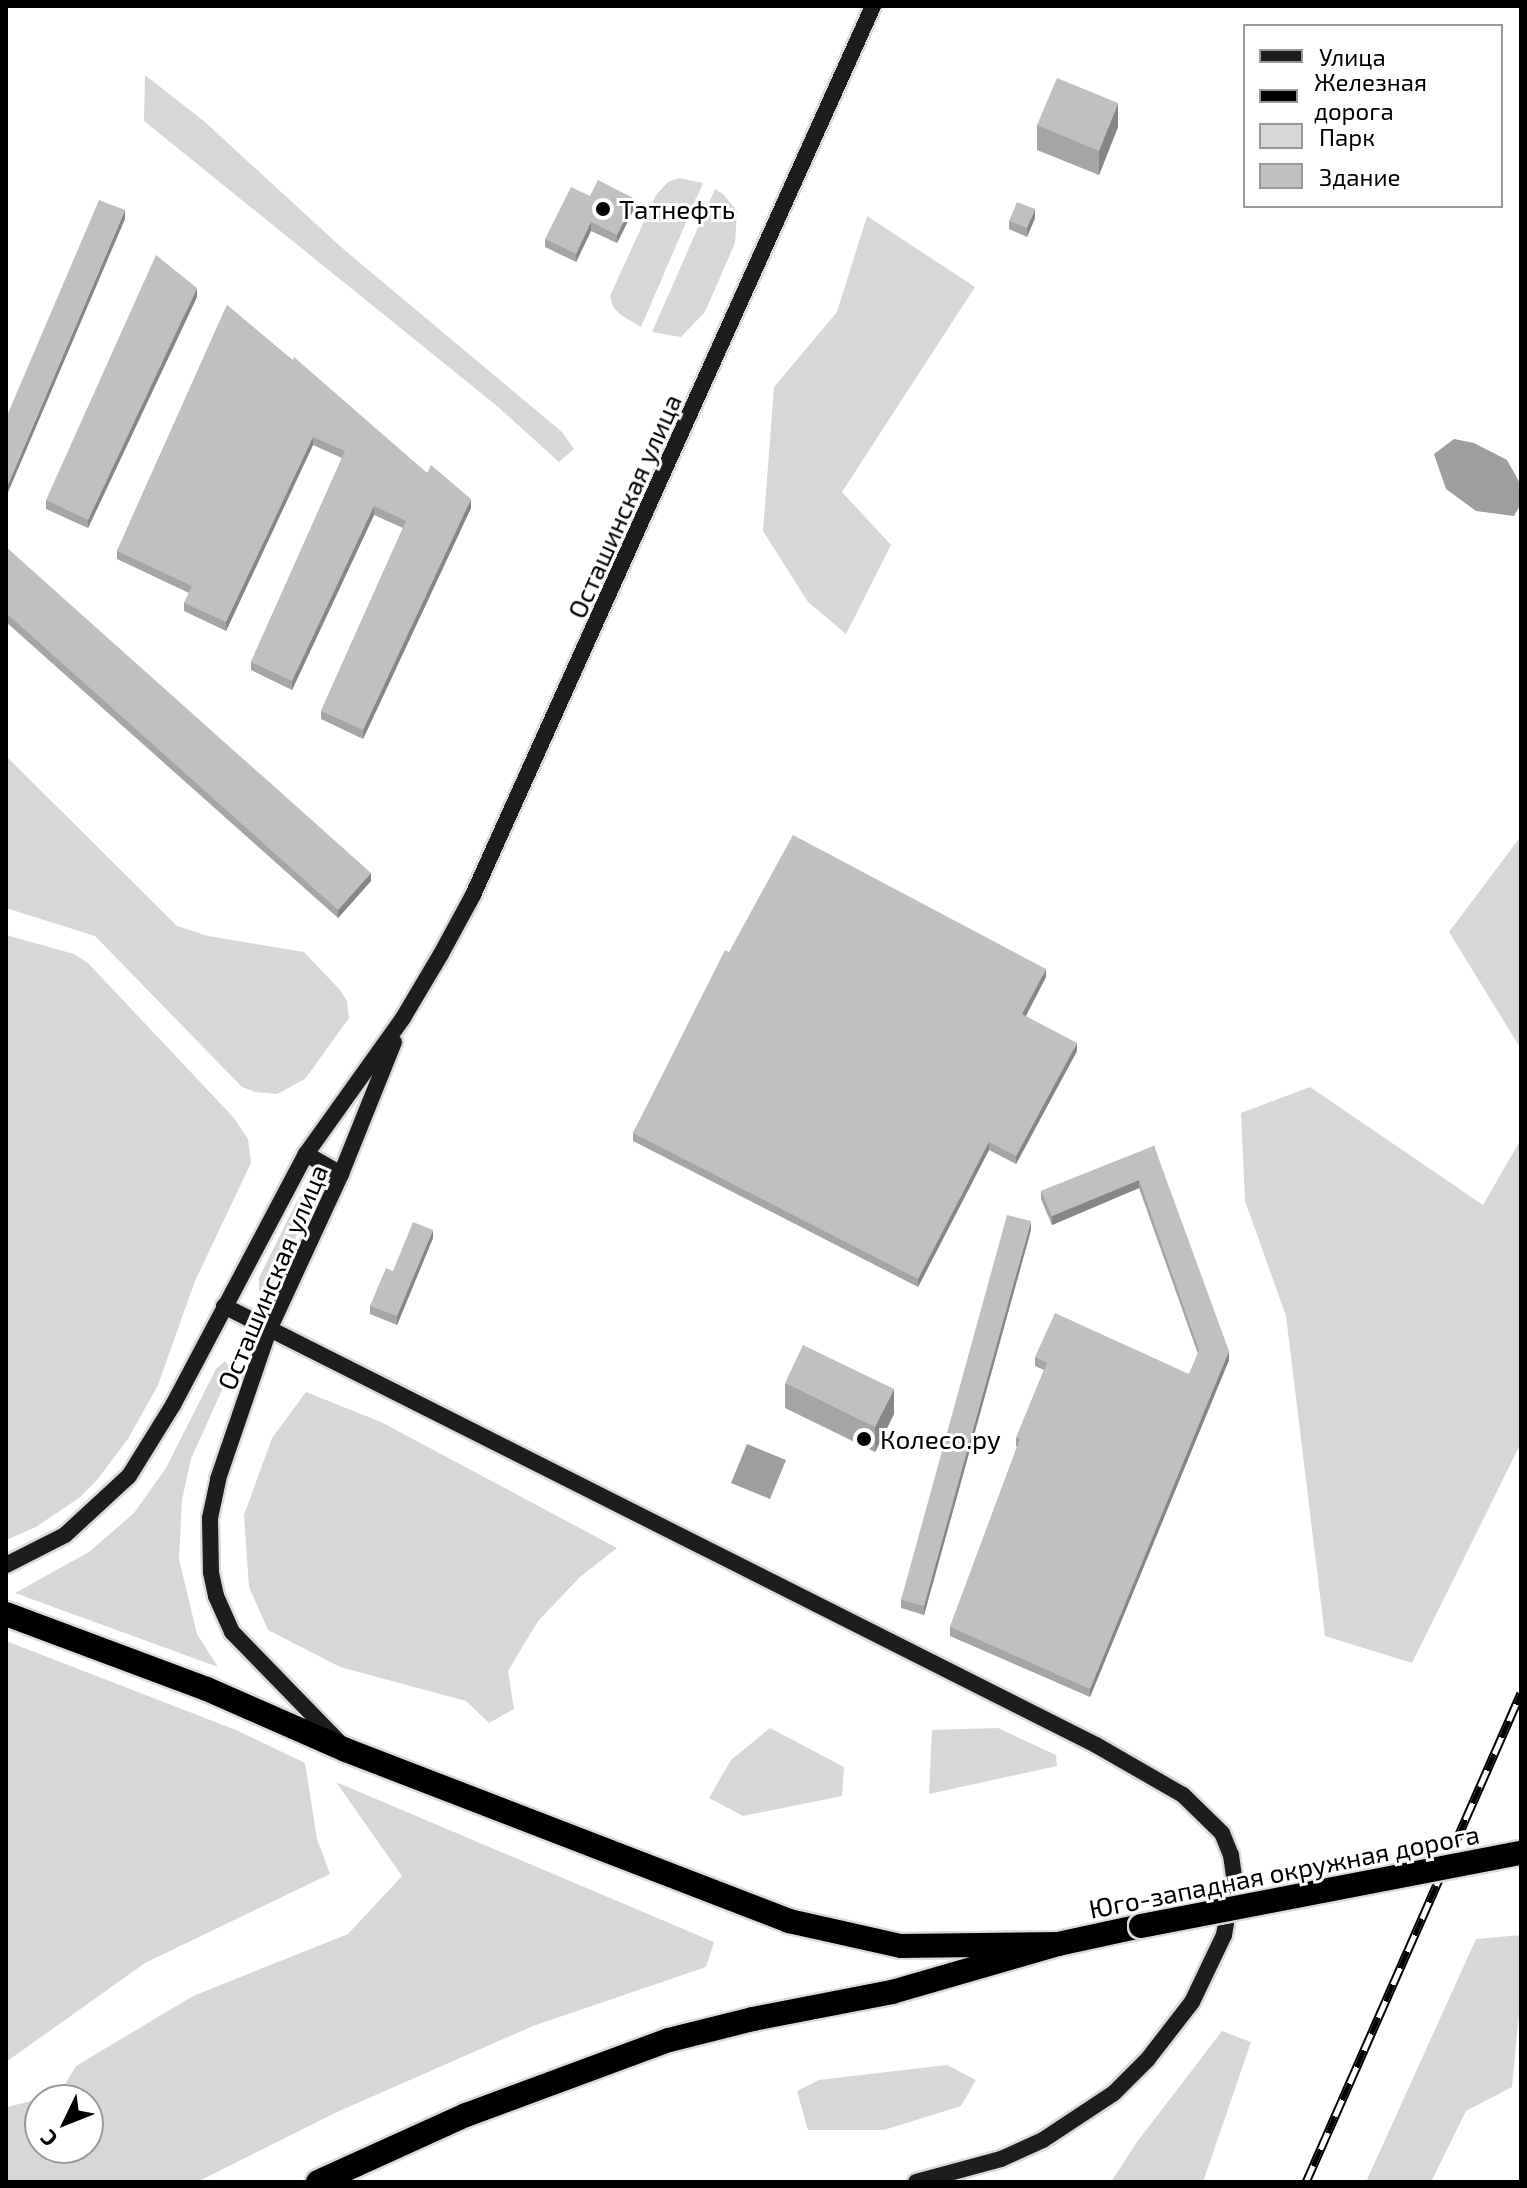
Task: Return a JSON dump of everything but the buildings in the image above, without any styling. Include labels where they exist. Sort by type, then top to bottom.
[{"type":"highway","points":[[6,1614],[207,1689],[346,1750],[789,1921],[901,1946],[1058,1944]]},
{"type":"highway","name":"Юго-западная окружная дорога","points":[[1058,1944],[1521,1853]]},
{"type":"highway","points":[[318,2182],[466,2115],[643,2048],[753,2019],[892,1992],[1058,1944]]},
{"type":"street","name":"Осташинская улица","points":[[6,1565],[65,1535],[108,1499],[129,1476],[173,1405],[306,1154],[403,1018],[473,895],[873,6]]},
{"type":"street","name":"Осташинская улица","points":[[346,1750],[232,1632],[216,1596],[211,1572],[210,1518],[218,1479],[269,1330],[341,1174],[403,1018]]},
{"type":"street","points":[[306,1154],[341,1174]]},
{"type":"street","points":[[224,1306],[1096,1745],[1183,1795],[1222,1833],[1231,1855],[1234,1895],[1212,1966],[1167,2036],[1114,2093],[1043,2140],[1001,2159],[916,2182]]},
{"type":"green space","points":[[145,75],[205,122],[341,247],[562,432],[574,449],[559,462],[497,406],[144,121]]},
{"type":"green space","points":[[679,178],[703,183],[641,327],[613,307],[610,296],[656,195],[668,182]]},
{"type":"green space","points":[[715,189],[737,211],[735,243],[705,312],[681,337],[652,332]]},
{"type":"green space","points":[[867,216],[975,287],[842,492],[891,545],[846,634],[808,602],[763,531],[774,387],[837,312]]},
{"type":"green space","points":[[6,756],[177,926],[208,936],[304,952],[340,990],[347,1001],[349,1018],[305,1079],[277,1094],[242,1087],[95,936],[6,908]]},
{"type":"green space","points":[[1521,836],[1521,1049],[1449,932]]},
{"type":"green space","points":[[6,935],[74,954],[88,963],[234,1118],[248,1139],[251,1163],[195,1281],[158,1385],[128,1439],[79,1498],[36,1527],[6,1540]]},
{"type":"green space","points":[[1310,1087],[1483,1205],[1521,1139],[1521,1443],[1412,1663],[1325,1636],[1286,1316],[1245,1201],[1241,1113]]},
{"type":"green space","points":[[309,1193],[312,1205],[274,1281],[263,1294],[259,1292],[259,1278],[296,1203],[302,1194]]},
{"type":"green space","points":[[225,1361],[231,1370],[191,1459],[182,1500],[179,1559],[197,1634],[218,1667],[15,1593],[89,1552],[134,1513],[166,1468],[216,1369]]},
{"type":"green space","points":[[306,1392],[381,1422],[617,1548],[580,1577],[538,1621],[508,1671],[514,1709],[489,1723],[466,1701],[340,1667],[268,1630],[249,1587],[244,1515],[272,1438]]},
{"type":"green space","points":[[6,1641],[236,1730],[305,1763],[317,1839],[330,1874],[145,1963],[6,2062]]},
{"type":"green space","points":[[770,1728],[844,1767],[842,1796],[743,1816],[709,1798],[731,1760]]},
{"type":"green space","points":[[998,1728],[1056,1755],[1057,1766],[929,1794],[932,1730]]},
{"type":"green space","points":[[336,1782],[714,1942],[706,1967],[533,2026],[335,2113],[197,2182],[6,2182],[7,2107],[24,2103],[24,2164],[104,2164],[104,2084],[65,2084],[76,2066],[193,1996],[348,1934],[402,1876]]},
{"type":"green space","points":[[1521,1935],[1521,1992],[1512,2087],[1466,2111],[1431,2182],[1366,2182],[1476,1939]]},
{"type":"green space","points":[[1222,2031],[1251,2042],[1203,2182],[1111,2182],[1137,2142]]},
{"type":"green space","points":[[947,2065],[976,2080],[961,2106],[884,2130],[808,2130],[797,2091],[819,2080]]},
{"type":"shaded area","points":[[1454,439],[1474,443],[1507,460],[1521,485],[1521,504],[1514,516],[1476,511],[1446,489],[1434,454]]},
{"type":"shaded area","points":[[747,1444],[786,1460],[770,1499],[731,1483]]},
{"type":"railway","points":[[1306,2182],[1521,1693]]},
{"type":"place","name":"Татнефть","points":[[603,209]]},
{"type":"place","name":"Колесо.ру","points":[[864,1439]]}]
